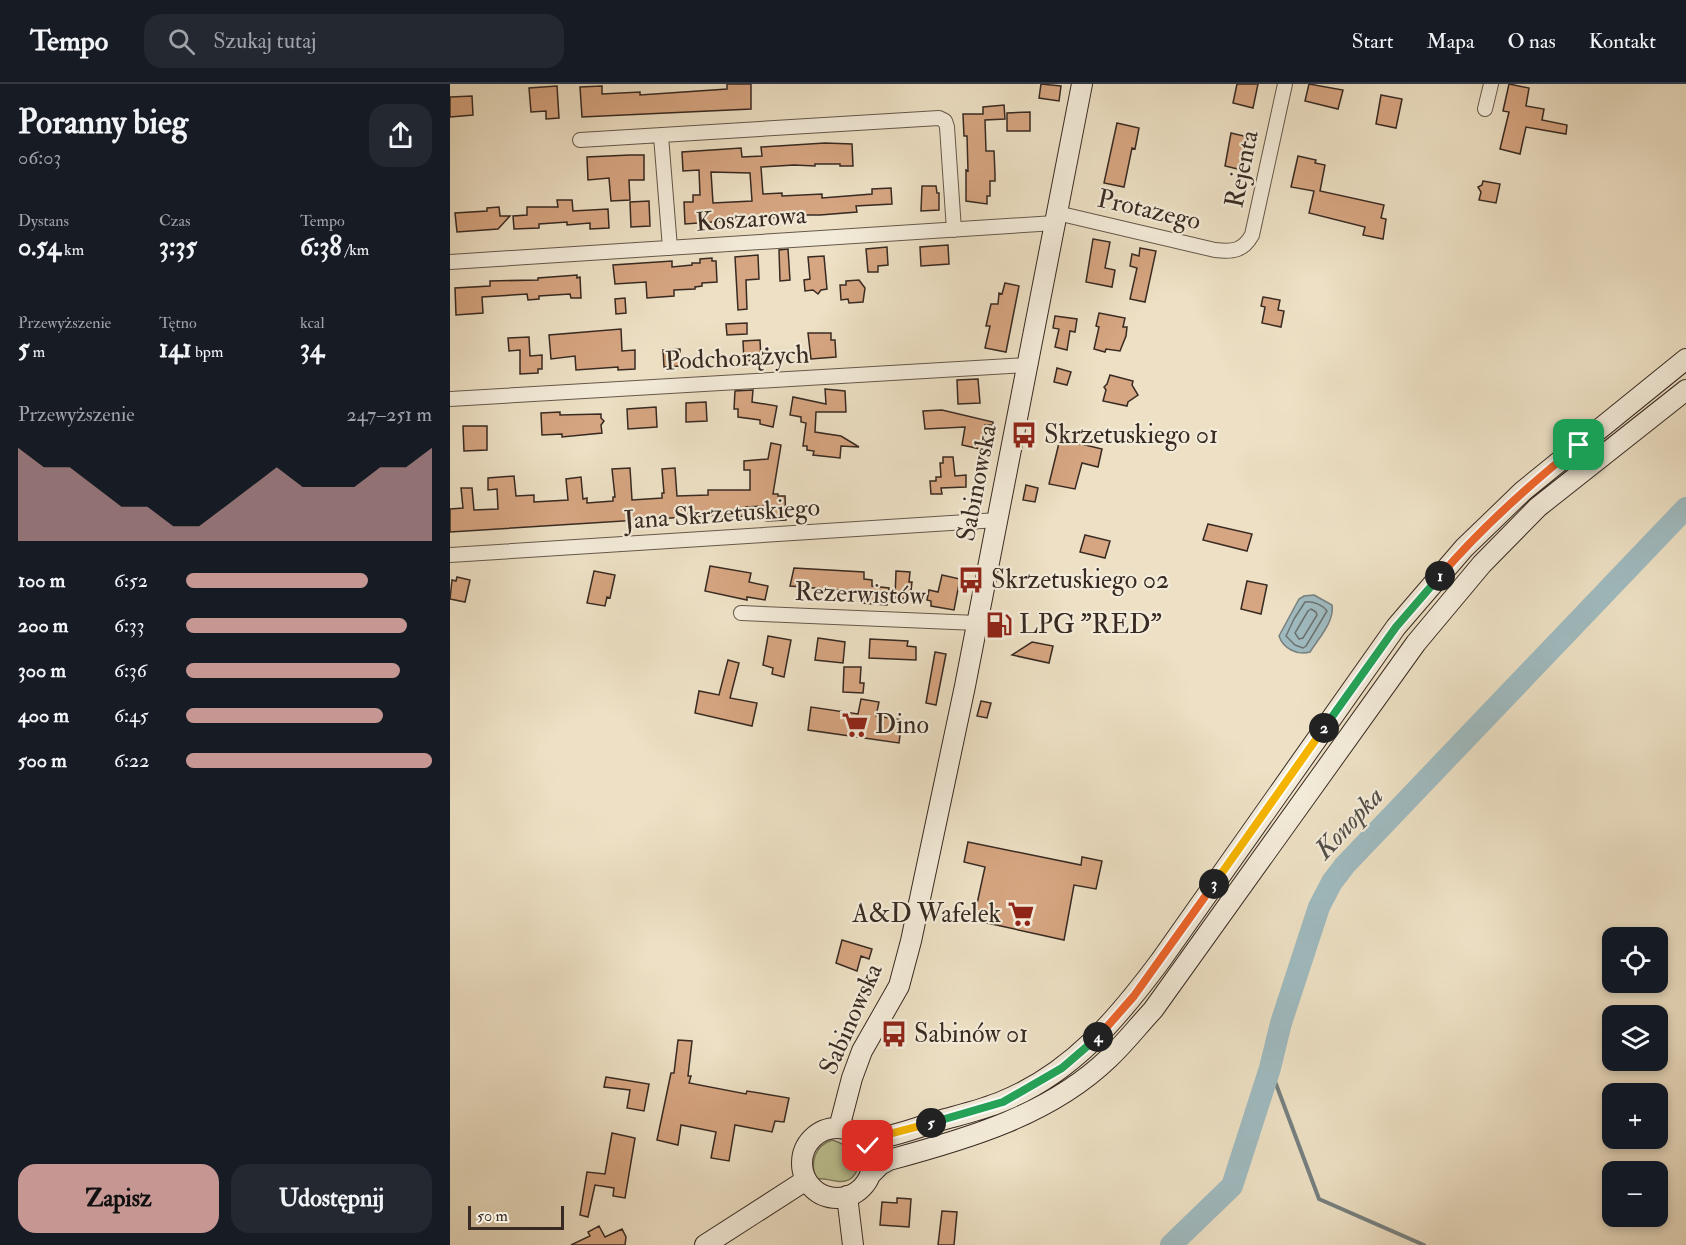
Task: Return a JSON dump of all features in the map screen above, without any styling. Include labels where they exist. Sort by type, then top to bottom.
[{"type":"main road","name":"Sabinowska","points":[[839,1128],[849,1088],[862,1051],[899,986],[911,941],[998,520],[1082,84]]},
{"type":"main road","points":[[862,1139],[914,1129],[1003,1102],[1062,1068],[1086,1049],[1134,996],[1396,627],[1464,548],[1523,491],[1686,359]]},
{"type":"main road","points":[[870,1175],[871,1156],[862,1139],[855,1133],[839,1128],[828,1129],[818,1133],[804,1149],[802,1170],[806,1180],[814,1189],[835,1198],[847,1196],[857,1192],[884,1162],[971,1136],[1011,1121],[1075,1086],[1109,1059],[1153,1010],[1416,643],[1482,564],[1538,507],[1686,390]]},
{"type":"main road","points":[[705,1245],[806,1180]]},
{"type":"main road","points":[[847,1196],[853,1245]]},
{"type":"street","name":"Rejenta","points":[[1231,252],[1241,249],[1252,235],[1285,84]]},
{"type":"street","points":[[1485,109],[1491,84]]},
{"type":"street","points":[[580,140],[939,118],[945,121],[947,127],[954,230]]},
{"type":"street","points":[[661,136],[670,248]]},
{"type":"street","name":"Koszarowa","points":[[450,262],[954,230],[1056,218]]},
{"type":"street","name":"Protazego","points":[[1056,218],[1231,252]]},
{"type":"street","name":"Podchorążych","points":[[450,399],[1028,365]]},
{"type":"street","name":"Jana Skrzetuskiego","points":[[450,555],[998,520]]},
{"type":"street","name":"Rezerwistów","points":[[741,613],[977,623]]},
{"type":"green space","points":[[832,1140],[861,1152],[855,1174],[852,1178],[842,1182],[816,1179],[814,1173],[813,1167],[817,1151]]},
{"type":"water","points":[[1314,595],[1332,605],[1331,617],[1310,652],[1296,652],[1284,644],[1279,636],[1299,599]]},
{"type":"building","points":[[727,84],[751,84],[751,109],[582,117],[580,87],[602,86],[602,94],[640,92],[640,95],[727,89]]},
{"type":"building","points":[[1041,84],[1061,86],[1059,101],[1039,98]]},
{"type":"building","points":[[1237,84],[1258,84],[1253,108],[1233,103]]},
{"type":"building","points":[[1309,84],[1343,90],[1338,109],[1305,101]]},
{"type":"building","points":[[1509,84],[1529,88],[1526,106],[1544,109],[1542,120],[1567,125],[1566,134],[1526,127],[1520,154],[1500,149],[1509,112],[1503,111]]},
{"type":"building","points":[[557,86],[559,118],[546,119],[546,111],[531,112],[529,88]]},
{"type":"building","points":[[1381,95],[1402,99],[1396,128],[1376,124]]},
{"type":"building","points":[[472,96],[473,115],[450,117],[450,97]]},
{"type":"building","points":[[1004,105],[1005,119],[985,120],[986,151],[994,151],[995,174],[995,181],[990,181],[990,196],[987,196],[987,204],[966,201],[967,136],[964,136],[963,114],[983,114],[983,107]]},
{"type":"building","points":[[1030,112],[1030,131],[1007,131],[1007,113]]},
{"type":"building","points":[[1117,123],[1139,128],[1135,149],[1132,148],[1124,187],[1104,183]]},
{"type":"building","points":[[1231,133],[1248,137],[1242,170],[1225,166]]},
{"type":"building","points":[[825,143],[852,144],[853,166],[815,164],[815,166],[761,167],[763,194],[782,193],[782,196],[822,194],[822,198],[872,194],[872,189],[891,188],[892,204],[856,206],[857,212],[783,215],[783,217],[685,224],[684,202],[693,202],[693,195],[700,195],[699,170],[683,171],[682,152],[741,148],[742,157],[762,156],[761,147]],"holes":[[[711,172],[750,173],[752,201],[713,203]]]},
{"type":"building","points":[[644,155],[644,180],[629,180],[630,200],[611,201],[609,178],[588,180],[587,157]]},
{"type":"building","points":[[1298,156],[1316,160],[1315,163],[1325,165],[1320,191],[1384,205],[1381,218],[1386,219],[1383,239],[1363,235],[1365,227],[1309,213],[1314,191],[1291,187]]},
{"type":"building","points":[[1483,181],[1500,184],[1496,203],[1479,200],[1481,192],[1478,187]]},
{"type":"building","points":[[922,186],[936,186],[937,193],[939,193],[939,210],[921,211]]},
{"type":"building","points":[[557,200],[572,200],[573,211],[608,209],[609,228],[590,229],[590,223],[567,225],[567,222],[539,224],[539,228],[514,229],[513,216],[527,215],[527,207],[558,207]]},
{"type":"building","points":[[649,201],[650,226],[631,227],[630,202]]},
{"type":"building","points":[[499,207],[500,216],[510,216],[498,229],[457,232],[455,213],[487,211],[487,208]]},
{"type":"building","points":[[1093,239],[1110,242],[1105,268],[1115,270],[1112,287],[1086,282]]},
{"type":"building","points":[[948,245],[949,264],[921,266],[920,247]]},
{"type":"building","points":[[887,247],[888,265],[878,266],[878,272],[868,272],[866,249]]},
{"type":"building","points":[[1140,248],[1156,251],[1145,302],[1130,299],[1137,268],[1130,266],[1132,254],[1139,256]]},
{"type":"building","points":[[788,249],[790,280],[780,281],[779,250]]},
{"type":"building","points":[[758,255],[759,279],[746,280],[747,309],[738,310],[735,257]]},
{"type":"building","points":[[824,256],[827,289],[821,290],[818,294],[813,290],[805,291],[804,280],[810,279],[808,257]]},
{"type":"building","points":[[712,258],[712,261],[716,261],[717,282],[702,283],[702,286],[695,287],[695,289],[674,290],[674,296],[647,298],[646,282],[615,284],[613,265],[672,261],[672,267],[692,265],[692,263],[700,263],[700,259]]},
{"type":"building","points":[[577,275],[577,278],[580,277],[581,298],[571,298],[570,294],[539,296],[539,299],[528,300],[527,294],[482,297],[483,313],[456,315],[455,288],[490,286],[490,281],[538,280],[538,278]]},
{"type":"building","points":[[859,280],[865,288],[863,302],[849,303],[848,299],[841,300],[840,285],[846,285],[846,281]]},
{"type":"building","points":[[1005,283],[1019,286],[1006,352],[985,348],[990,326],[986,326],[991,304],[998,304],[999,293],[1002,294]]},
{"type":"building","points":[[1263,297],[1280,300],[1278,310],[1284,311],[1281,327],[1262,323],[1265,307],[1261,306]]},
{"type":"building","points":[[625,298],[626,313],[616,314],[615,299]]},
{"type":"building","points":[[1099,313],[1125,318],[1123,327],[1127,327],[1126,336],[1120,351],[1106,349],[1105,352],[1094,349],[1099,327],[1096,326]]},
{"type":"building","points":[[1055,316],[1077,319],[1075,332],[1070,331],[1067,350],[1055,347],[1059,329],[1053,328]]},
{"type":"building","points":[[747,323],[747,334],[727,335],[726,324]]},
{"type":"building","points":[[621,329],[622,351],[635,350],[635,369],[618,370],[618,367],[576,370],[575,356],[551,359],[549,335]]},
{"type":"building","points":[[808,333],[831,333],[831,340],[835,340],[836,357],[811,359]]},
{"type":"building","points":[[529,337],[530,356],[542,355],[542,369],[538,369],[538,373],[520,374],[520,350],[509,351],[508,338]]},
{"type":"building","points":[[760,340],[761,360],[744,361],[743,341]]},
{"type":"building","points":[[680,349],[681,366],[664,367],[663,350]]},
{"type":"building","points":[[1057,368],[1071,372],[1067,385],[1054,382]]},
{"type":"building","points":[[1110,375],[1133,381],[1132,385],[1138,395],[1128,402],[1127,406],[1103,401],[1106,390],[1104,387]]},
{"type":"building","points":[[978,379],[980,403],[958,404],[957,380]]},
{"type":"building","points":[[825,389],[845,391],[846,412],[816,412],[815,432],[841,436],[859,447],[841,446],[840,458],[813,455],[814,451],[807,450],[807,446],[803,446],[806,423],[801,422],[801,417],[790,415],[793,397],[826,404]]},
{"type":"building","points":[[753,390],[752,402],[777,406],[773,427],[760,424],[760,420],[738,417],[738,409],[734,409],[735,391]]},
{"type":"building","points":[[706,402],[707,421],[686,422],[686,403]]},
{"type":"building","points":[[656,407],[657,427],[628,429],[627,409]]},
{"type":"building","points":[[942,410],[993,422],[993,425],[985,425],[980,449],[962,445],[965,427],[925,429],[923,411]]},
{"type":"building","points":[[560,412],[560,415],[601,414],[604,421],[601,425],[602,433],[562,437],[562,434],[542,435],[541,413]]},
{"type":"building","points":[[463,426],[487,426],[487,450],[464,451]]},
{"type":"building","points":[[1060,439],[1102,449],[1098,467],[1082,463],[1075,489],[1049,484]]},
{"type":"building","points":[[771,443],[781,445],[773,494],[785,496],[786,520],[766,521],[766,506],[746,507],[746,516],[718,517],[718,515],[450,532],[450,509],[463,508],[461,488],[472,488],[474,510],[498,509],[497,489],[488,490],[488,478],[514,476],[516,496],[534,495],[534,502],[568,500],[566,479],[581,477],[583,499],[587,498],[587,503],[613,501],[615,497],[612,469],[630,468],[632,500],[662,498],[662,493],[664,493],[662,469],[675,468],[677,496],[708,495],[708,490],[750,490],[750,470],[744,470],[744,461],[768,459]]},
{"type":"building","points":[[943,457],[953,457],[955,476],[966,475],[966,487],[941,488],[942,494],[931,494],[930,481],[936,481],[936,477],[941,477],[940,463],[943,463]]},
{"type":"building","points":[[1026,485],[1038,488],[1035,502],[1023,500]]},
{"type":"building","points":[[1208,524],[1252,534],[1247,551],[1203,540]]},
{"type":"building","points":[[1085,535],[1110,541],[1105,558],[1080,552]]},
{"type":"building","points":[[710,566],[751,573],[749,582],[768,586],[765,600],[747,597],[747,600],[705,591]]},
{"type":"building","points":[[794,568],[864,572],[864,579],[872,580],[872,586],[889,588],[887,605],[862,603],[863,592],[790,586]]},
{"type":"building","points":[[594,571],[615,575],[610,598],[607,597],[605,606],[587,603]]},
{"type":"building","points":[[896,571],[910,572],[909,582],[912,582],[910,599],[895,598]]},
{"type":"building","points":[[942,575],[960,579],[954,610],[931,606],[931,601],[927,600],[929,590],[938,592]]},
{"type":"building","points":[[457,577],[470,580],[465,602],[450,599],[452,580],[456,581]]},
{"type":"building","points":[[1247,581],[1267,585],[1261,614],[1241,609]]},
{"type":"building","points":[[768,636],[791,640],[784,677],[772,674],[773,668],[763,665]]},
{"type":"building","points":[[818,638],[845,642],[843,663],[815,660]]},
{"type":"building","points":[[870,639],[908,641],[907,646],[916,647],[916,660],[869,658]]},
{"type":"building","points":[[1032,642],[1053,646],[1049,663],[1012,655]]},
{"type":"building","points":[[935,652],[946,654],[936,705],[926,703]]},
{"type":"building","points":[[728,660],[739,663],[730,698],[757,703],[752,726],[695,713],[699,691],[719,695]]},
{"type":"building","points":[[844,667],[861,667],[860,683],[864,683],[863,693],[843,692]]},
{"type":"building","name":"Dino","points":[[861,699],[879,702],[876,716],[902,720],[899,743],[808,730],[811,707],[858,714]]},
{"type":"building","points":[[981,701],[991,703],[987,718],[977,716]]},
{"type":"building","points":[[968,842],[1081,865],[1082,857],[1102,861],[1096,889],[1074,885],[1064,940],[978,921],[975,913],[985,867],[964,862]]},
{"type":"building","points":[[842,940],[872,949],[869,959],[861,956],[857,971],[836,963]]},
{"type":"building","points":[[678,1040],[692,1041],[689,1083],[746,1094],[747,1091],[789,1098],[784,1122],[775,1121],[772,1132],[735,1125],[729,1161],[711,1158],[716,1132],[681,1125],[678,1145],[657,1140],[671,1073],[674,1073]]},
{"type":"building","points":[[606,1077],[649,1084],[644,1111],[627,1108],[630,1090],[604,1087]]},
{"type":"building","points":[[612,1133],[635,1138],[625,1198],[613,1196],[614,1188],[595,1185],[588,1217],[580,1215],[587,1172],[605,1174]]},
{"type":"building","points":[[897,1198],[911,1199],[909,1227],[880,1225],[882,1202],[897,1203]]},
{"type":"building","points":[[942,1211],[957,1212],[954,1245],[938,1245]]},
{"type":"building","points":[[599,1226],[605,1237],[622,1229],[626,1237],[625,1245],[571,1245],[590,1236],[588,1232]]},
{"type":"waterway","name":"Konopka","points":[[1171,1245],[1232,1186],[1319,907],[1332,882],[1345,865],[1686,508]]},
{"type":"waterway","points":[[1270,1068],[1319,1199],[1424,1245]]},
{"type":"place","name":"Skrzetuskiego 01","points":[[1024,435]]},
{"type":"place","name":"Skrzetuskiego 02","points":[[971,580]]},
{"type":"place","name":"LPG \"RED\"","points":[[999,625]]},
{"type":"place","name":"Dino","points":[[855,725]]},
{"type":"place","name":"A&D Wafelek","points":[[1021,914]]},
{"type":"place","name":"Sabinów 01","points":[[894,1034]]},
{"type":"route","points":[[868,1146],[862,1139],[914,1129],[1003,1102],[1062,1068],[1086,1049],[1109,1026],[1161,960],[1396,627],[1464,548],[1523,491],[1579,445]]}]
